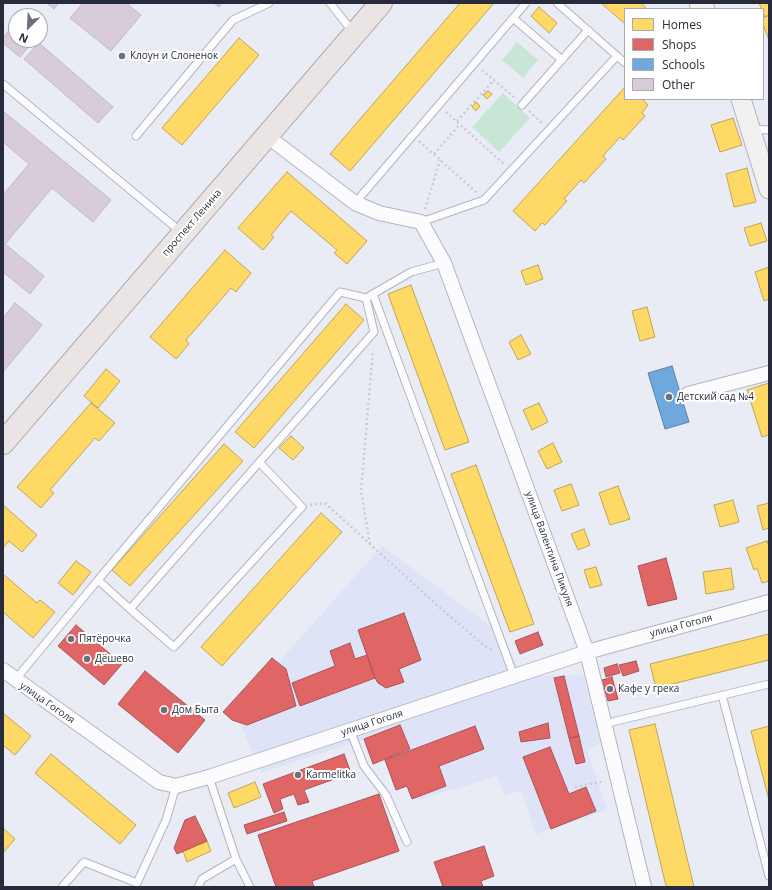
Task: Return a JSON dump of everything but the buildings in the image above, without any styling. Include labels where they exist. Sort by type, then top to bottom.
[{"type":"main road","name":"проспект Ленина","points":[[3,444],[381,3]]},
{"type":"street","points":[[742,100],[760,129],[769,189]]},
{"type":"street","points":[[267,136],[355,203],[379,213],[421,222]]},
{"type":"street","name":"улица Валентина Пикуля","points":[[421,222],[444,262],[587,652],[644,887]]},
{"type":"street","points":[[688,394],[769,373]]},
{"type":"street","name":"улица Гоголя","points":[[3,670],[159,782],[176,786],[209,777],[587,652],[769,602]]},
{"type":"lane","points":[[136,136],[233,20],[269,3]]},
{"type":"lane","points":[[330,3],[355,34]]},
{"type":"lane","points":[[355,203],[526,3]]},
{"type":"lane","points":[[557,3],[624,62]]},
{"type":"lane","points":[[513,18],[562,60]]},
{"type":"lane","points":[[522,105],[588,30]]},
{"type":"lane","points":[[421,222],[484,200],[617,56]]},
{"type":"lane","points":[[3,84],[182,234]]},
{"type":"lane","points":[[15,680],[340,292],[369,296],[411,272],[444,262]]},
{"type":"lane","points":[[130,609],[374,332],[369,296]]},
{"type":"lane","points":[[369,296],[514,676]]},
{"type":"lane","points":[[98,580],[174,647],[302,507],[260,463]]},
{"type":"lane","points":[[604,724],[769,684]]},
{"type":"lane","points":[[722,695],[769,876]]},
{"type":"lane","points":[[350,730],[364,766],[386,795],[407,842]]},
{"type":"lane","points":[[209,777],[236,859],[250,887]]},
{"type":"lane","points":[[62,887],[84,862],[137,883],[166,820],[176,786]]},
{"type":"lane","points":[[198,887],[202,879],[236,859]]},
{"type":"path","points":[[475,63],[549,129]]},
{"type":"path","points":[[457,121],[494,80]]},
{"type":"path","points":[[439,105],[512,170]]},
{"type":"path","points":[[434,154],[460,124]]},
{"type":"path","points":[[413,136],[484,200]]},
{"type":"path","points":[[421,222],[440,160]]},
{"type":"path","points":[[370,544],[361,491],[374,332]]},
{"type":"path","points":[[302,507],[325,503],[485,646],[507,656]]},
{"type":"path","points":[[575,787],[618,778]]},
{"type":"shaded area","points":[[382,546],[504,636],[521,676],[583,675],[601,744],[587,749],[607,810],[536,834],[521,790],[504,796],[497,776],[419,800],[384,733],[261,773],[235,711]]},
{"type":"green space","points":[[517,42],[538,60],[523,78],[502,60]]},
{"type":"green space","points":[[503,93],[530,118],[499,152],[472,127]]},
{"type":"place","name":"Клоун и Слоненок","points":[[122,56]]},
{"type":"place","name":"Детский сад №4","points":[[669,397]]},
{"type":"place","name":"Пятёрочка","points":[[71,639]]},
{"type":"place","name":"Дёшево","points":[[87,659]]},
{"type":"place","name":"Кафе у грека","points":[[610,689]]},
{"type":"place","name":"Дом Быта","points":[[164,710]]},
{"type":"place","name":"Karmelitka","points":[[298,775]]}]
